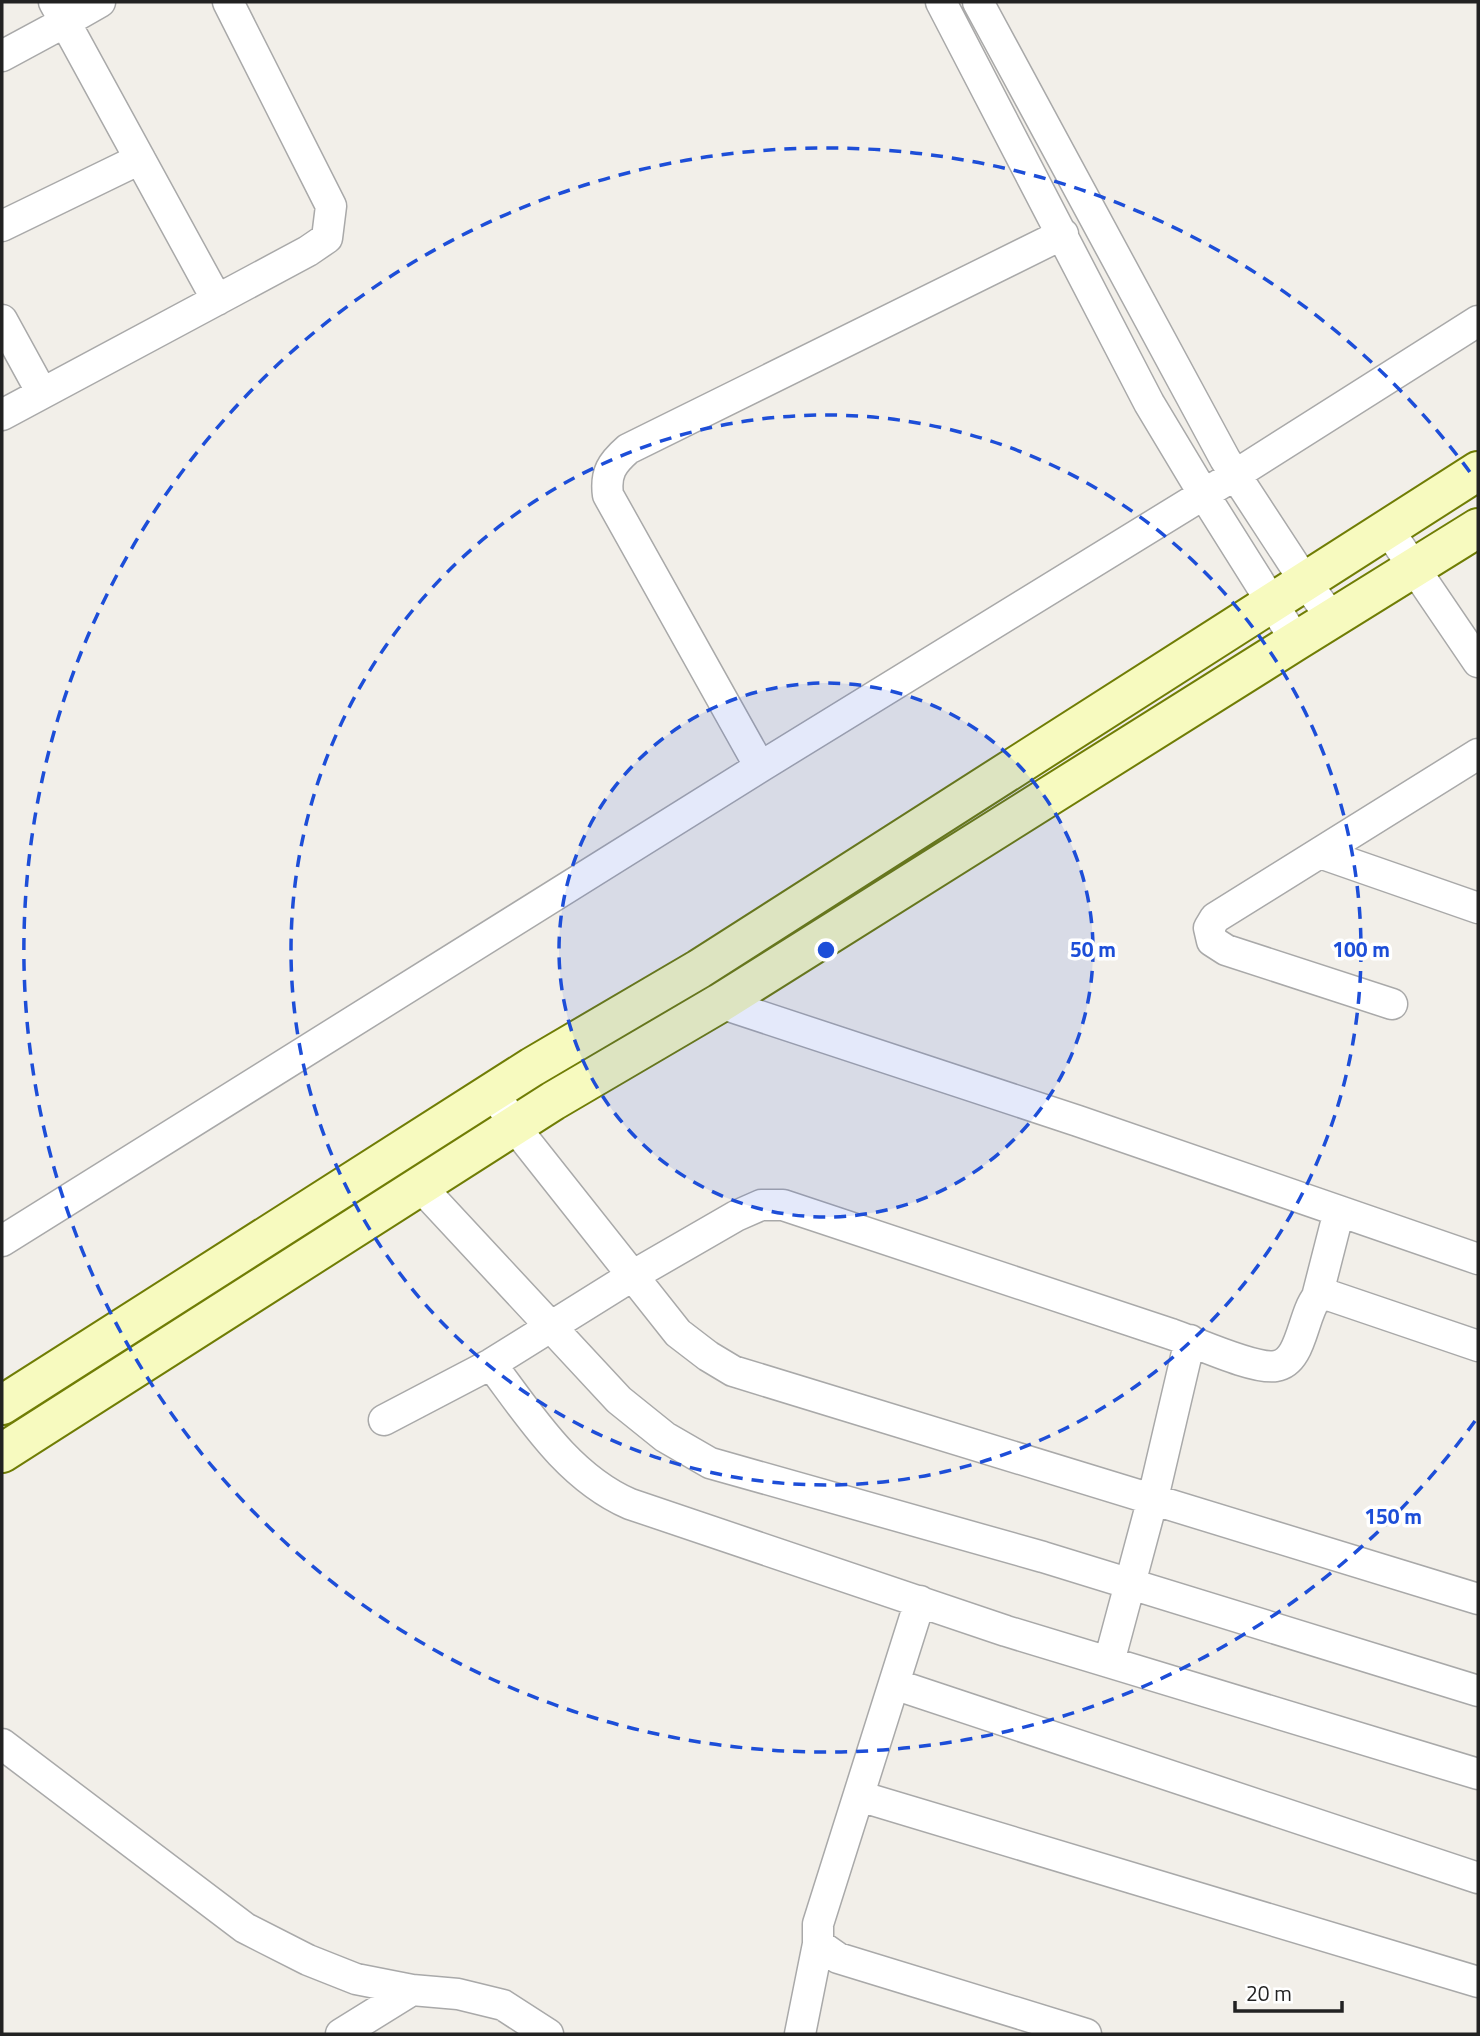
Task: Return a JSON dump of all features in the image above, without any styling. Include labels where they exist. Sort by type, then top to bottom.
[{"type":"main road","points":[[2,1405],[532,1067],[699,969],[1478,471]]},
{"type":"main road","points":[[2,1452],[514,1126],[720,1003],[1478,528]]},
{"type":"street","points":[[2,57],[60,12],[100,2]]},
{"type":"street","points":[[2,415],[308,251],[327,238],[331,223],[331,206],[228,2]]},
{"type":"street","points":[[941,2],[1150,403],[1296,640]]},
{"type":"street","points":[[978,2],[1234,475],[1332,618]]},
{"type":"street","points":[[60,12],[217,300]]},
{"type":"street","points":[[2,226],[140,159]]},
{"type":"street","points":[[760,767],[608,495],[606,480],[612,463],[628,449],[1063,234]]},
{"type":"street","points":[[2,320],[43,393]]},
{"type":"street","points":[[2,1241],[1478,321]]},
{"type":"street","points":[[1387,528],[1478,662]]},
{"type":"street","points":[[1392,1004],[1226,950],[1212,941],[1209,928],[1216,918],[1478,754]]},
{"type":"street","points":[[1320,853],[1478,908]]},
{"type":"street","points":[[720,1003],[1078,1121],[1478,1259]]},
{"type":"street","points":[[493,1092],[514,1126],[678,1333],[733,1371],[1478,1599]]},
{"type":"street","points":[[420,1186],[619,1400],[665,1437],[710,1463],[1129,1584],[1478,1691]]},
{"type":"street","points":[[384,1420],[491,1364],[632,1276],[736,1216],[761,1205],[783,1205],[1190,1340],[1262,1367],[1279,1366],[1291,1359],[1309,1307],[1317,1297],[1339,1211]]},
{"type":"street","points":[[1317,1297],[1328,1295],[1478,1346]]},
{"type":"street","points":[[1109,1662],[1153,1498],[1190,1340]]},
{"type":"street","points":[[491,1364],[556,1450],[607,1494],[629,1504],[1006,1631],[1478,1774]]},
{"type":"street","points":[[800,2034],[818,1944],[818,1924],[920,1601]]},
{"type":"street","points":[[894,1684],[1478,1878]]},
{"type":"street","points":[[2,1744],[245,1928],[308,1960],[356,1979],[412,1990],[458,1994],[503,2006],[548,2034]]},
{"type":"street","points":[[859,1796],[1478,1982]]},
{"type":"street","points":[[818,1944],[838,1958],[1086,2034]]},
{"type":"street","points":[[341,2034],[412,1990]]}]
